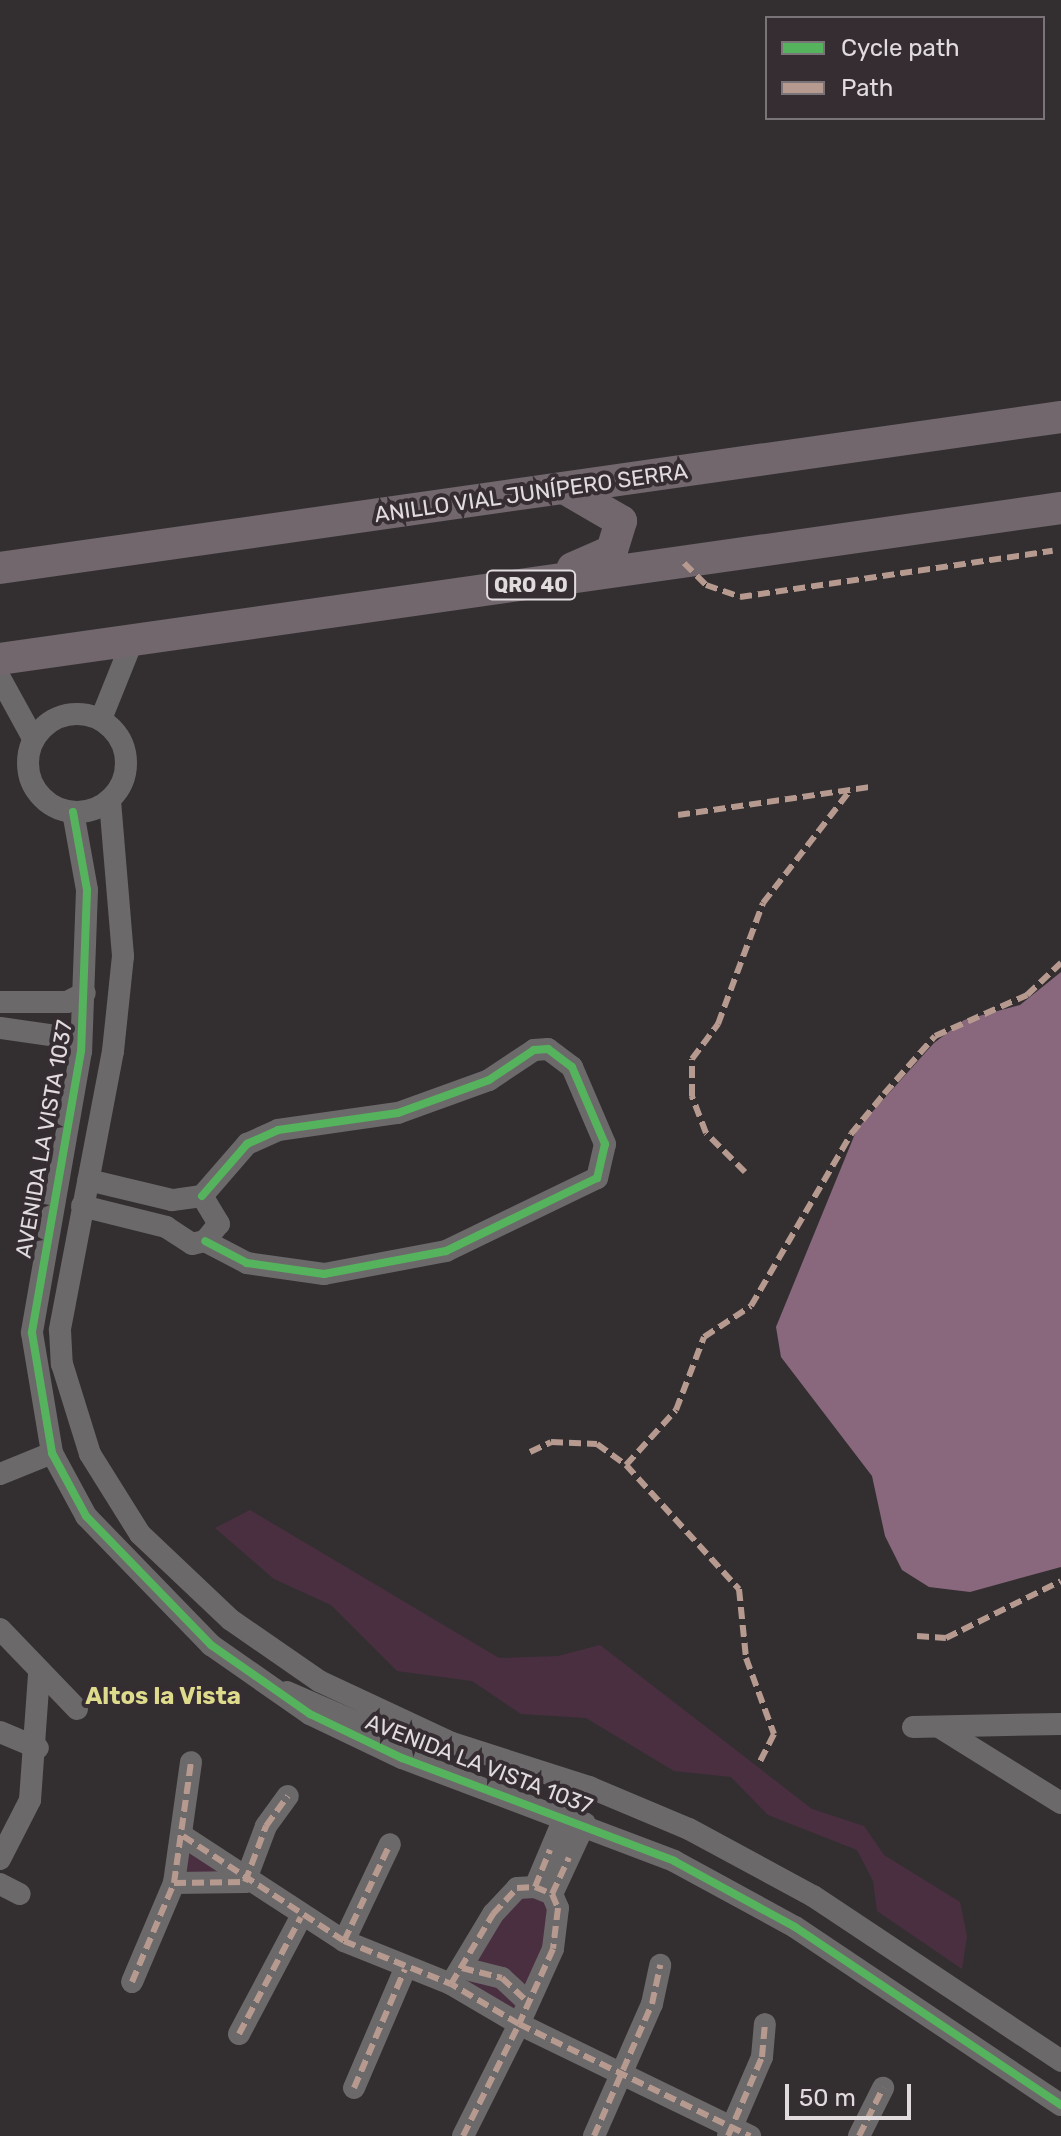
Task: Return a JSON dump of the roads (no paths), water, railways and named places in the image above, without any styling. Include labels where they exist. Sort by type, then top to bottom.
[{"type":"highway","name":"ANILLO VIAL JUNÍPERO SERRA","points":[[0,568],[1061,417]]},
{"type":"highway","points":[[541,583],[618,543],[615,512],[563,488]]},
{"type":"highway","name":"QRO 40","points":[[0,659],[1061,508]]},
{"type":"street","points":[[101,719],[132,642]]},
{"type":"street","points":[[0,678],[33,738],[29,777],[54,807],[73,812],[110,801],[122,786],[125,748],[101,719],[63,714],[33,738]]},
{"type":"street","name":"AVENIDA LA VISTA 1037","points":[[110,801],[122,887],[113,1051],[60,1330],[67,1385],[90,1454],[140,1534],[231,1620],[363,1724],[452,1743],[589,1787],[689,1829],[813,1896],[1061,2061]]},
{"type":"street","name":"AVENIDA LA VISTA 1037","points":[[73,812],[87,890],[81,1051],[32,1333],[52,1453],[86,1516],[134,1573],[274,1691],[363,1724],[674,1861],[795,1927],[1058,2104]]},
{"type":"street","points":[[87,890],[122,887]]},
{"type":"street","points":[[0,1002],[67,1002],[85,993]]},
{"type":"street","points":[[0,1028],[64,1037],[81,1051]]},
{"type":"street","points":[[82,1206],[166,1227],[192,1244],[205,1241],[247,1263],[324,1274],[446,1251],[597,1178],[605,1144],[572,1067],[548,1049],[534,1050],[489,1080],[398,1113],[278,1130],[247,1144],[202,1196],[172,1200],[88,1180]]},
{"type":"street","points":[[202,1196],[218,1213],[205,1241]]},
{"type":"street","points":[[0,1474],[52,1453]]},
{"type":"street","points":[[0,1629],[39,1675],[77,1709]]},
{"type":"street","points":[[0,1859],[30,1800],[38,1748],[39,1675]]},
{"type":"street","points":[[913,1727],[1061,1724]]},
{"type":"street","points":[[939,1727],[1061,1803]]},
{"type":"street","points":[[0,1732],[38,1748]]},
{"type":"street","points":[[132,1982],[174,1883],[191,1762]]},
{"type":"street","points":[[245,1882],[266,1826],[288,1796]]},
{"type":"street","points":[[543,1890],[575,1820]]},
{"type":"street","points":[[183,1836],[245,1882],[344,1941],[405,1969],[502,1978],[526,2000]]},
{"type":"street","points":[[344,1941],[390,1844]]},
{"type":"street","points":[[174,1883],[245,1882]]},
{"type":"street","points":[[457,1976],[493,1914],[517,1888],[543,1890],[558,1908],[553,1949],[463,2136]]},
{"type":"street","points":[[239,2034],[301,1917]]},
{"type":"street","points":[[594,2136],[620,2069],[652,2004],[660,1965]]},
{"type":"street","points":[[354,2088],[405,1969]]},
{"type":"street","points":[[457,1976],[519,2024],[620,2069],[736,2133],[762,2057],[765,2024]]},
{"type":"street","points":[[980,2049],[999,2020]]},
{"type":"street","points":[[859,2136],[883,2088]]},
{"type":"district","name":"Altos la Vista","points":[[163,1697]]}]
